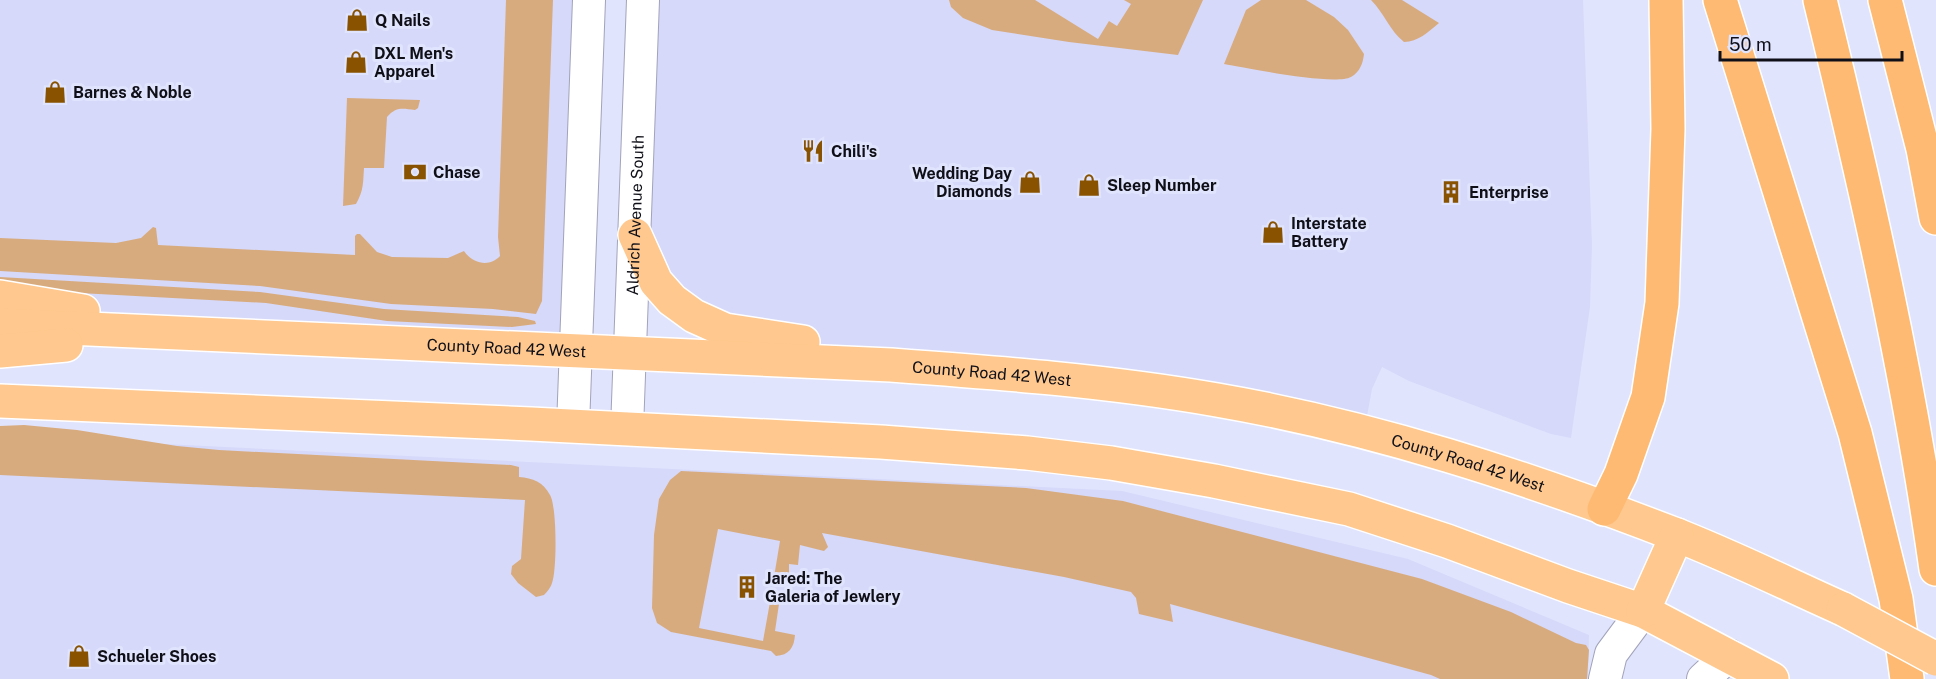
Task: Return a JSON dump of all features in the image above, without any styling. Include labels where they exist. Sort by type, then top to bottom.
[{"type":"highway","points":[[1604,509],[1621,474],[1648,397],[1662,303],[1668,129],[1666,0]]},
{"type":"highway","points":[[1720,0],[1855,433],[1896,599],[1907,679]]},
{"type":"highway","points":[[1820,0],[1858,156],[1896,336],[1936,569]]},
{"type":"highway","points":[[1885,0],[1923,149],[1936,218]]},
{"type":"highway","points":[[635,235],[656,282],[672,300],[694,316],[725,330],[1036,376]]},
{"type":"highway","points":[[0,297],[209,334]]},
{"type":"highway","name":"County Road 42 West","points":[[0,325],[891,365],[1036,376],[1218,400],[1364,432],[1470,461],[1677,535],[1843,609],[1936,659]]},
{"type":"highway","points":[[0,351],[209,334]]},
{"type":"highway","points":[[0,401],[881,442],[1027,453],[1134,467],[1349,509],[1447,541],[1643,611],[1772,679]]},
{"type":"highway","points":[[1643,611],[1677,535]]},
{"type":"street","points":[[573,426],[589,0]]},
{"type":"street","name":"Aldrich Avenue South","points":[[627,429],[643,0]]},
{"type":"street","points":[[1605,679],[1611,654],[1643,611]]},
{"type":"street","points":[[1703,679],[1729,655]]},
{"type":"shaded area","points":[[0,0],[589,0],[576,350],[0,325]]},
{"type":"shaded area","points":[[506,0],[553,0],[542,301],[536,314],[493,309],[391,304],[260,286],[0,271],[0,238],[116,243],[141,238],[153,227],[156,228],[158,245],[355,255],[355,236],[360,234],[377,252],[392,257],[448,258],[464,251],[471,259],[481,263],[496,260],[500,256],[498,237]]},
{"type":"shaded area","points":[[643,0],[1583,0],[1592,245],[1590,307],[1571,438],[1551,434],[1409,381],[1382,367],[1372,389],[1364,432],[1036,376],[725,330],[694,316],[635,235]]},
{"type":"shaded area","points":[[949,0],[1035,0],[1098,39],[1109,21],[1117,26],[1131,4],[1124,0],[1203,0],[1178,55],[992,30],[963,18],[951,7]]},
{"type":"shaded area","points":[[1261,0],[1306,0],[1334,17],[1348,30],[1364,54],[1359,70],[1351,77],[1327,79],[1224,64],[1246,10]]},
{"type":"shaded area","points":[[1371,0],[1402,0],[1439,23],[1418,38],[1404,42]]},
{"type":"shaded area","points":[[347,98],[420,100],[415,110],[397,110],[387,117],[384,168],[364,168],[359,199],[356,204],[343,206]]},
{"type":"shaded area","points":[[0,277],[260,292],[384,309],[518,317],[535,321],[536,324],[512,327],[387,321],[266,303],[61,292],[0,285]]},
{"type":"shaded area","points":[[24,425],[219,450],[519,467],[519,477],[529,478],[541,484],[552,501],[556,539],[552,583],[544,595],[536,597],[518,583],[511,574],[512,566],[521,559],[525,500],[0,475],[0,426]]},
{"type":"shaded area","points":[[0,436],[1122,491],[1408,559],[1589,635],[1588,679],[0,679]]},
{"type":"shaded area","points":[[681,471],[1026,488],[1123,501],[1422,579],[1511,612],[1576,643],[1586,645],[1589,650],[1587,679],[1440,679],[1170,604],[1173,622],[1139,614],[1136,598],[1131,592],[1064,577],[822,533],[828,547],[824,551],[800,545],[798,565],[789,564],[789,580],[774,577],[780,541],[718,529],[699,628],[763,641],[770,602],[779,604],[775,631],[795,635],[792,647],[787,652],[776,656],[771,651],[671,632],[657,623],[652,608],[654,535],[659,499],[670,480]]},
{"type":"place","name":"Q Nails","points":[[357,20]]},
{"type":"place","name":"DXL Men's Apparel","points":[[356,62]]},
{"type":"place","name":"Barnes & Noble","points":[[55,92]]},
{"type":"place","name":"Chili's","points":[[813,151]]},
{"type":"place","name":"Chase","points":[[415,172]]},
{"type":"place","name":"Wedding Day Diamonds","points":[[1030,182]]},
{"type":"place","name":"Sleep Number","points":[[1089,185]]},
{"type":"place","name":"Enterprise","points":[[1451,192]]},
{"type":"place","name":"Interstate Battery","points":[[1273,232]]},
{"type":"place","name":"Jared: The Galeria of Jewlery","points":[[747,587]]},
{"type":"place","name":"Schueler Shoes","points":[[79,656]]}]
